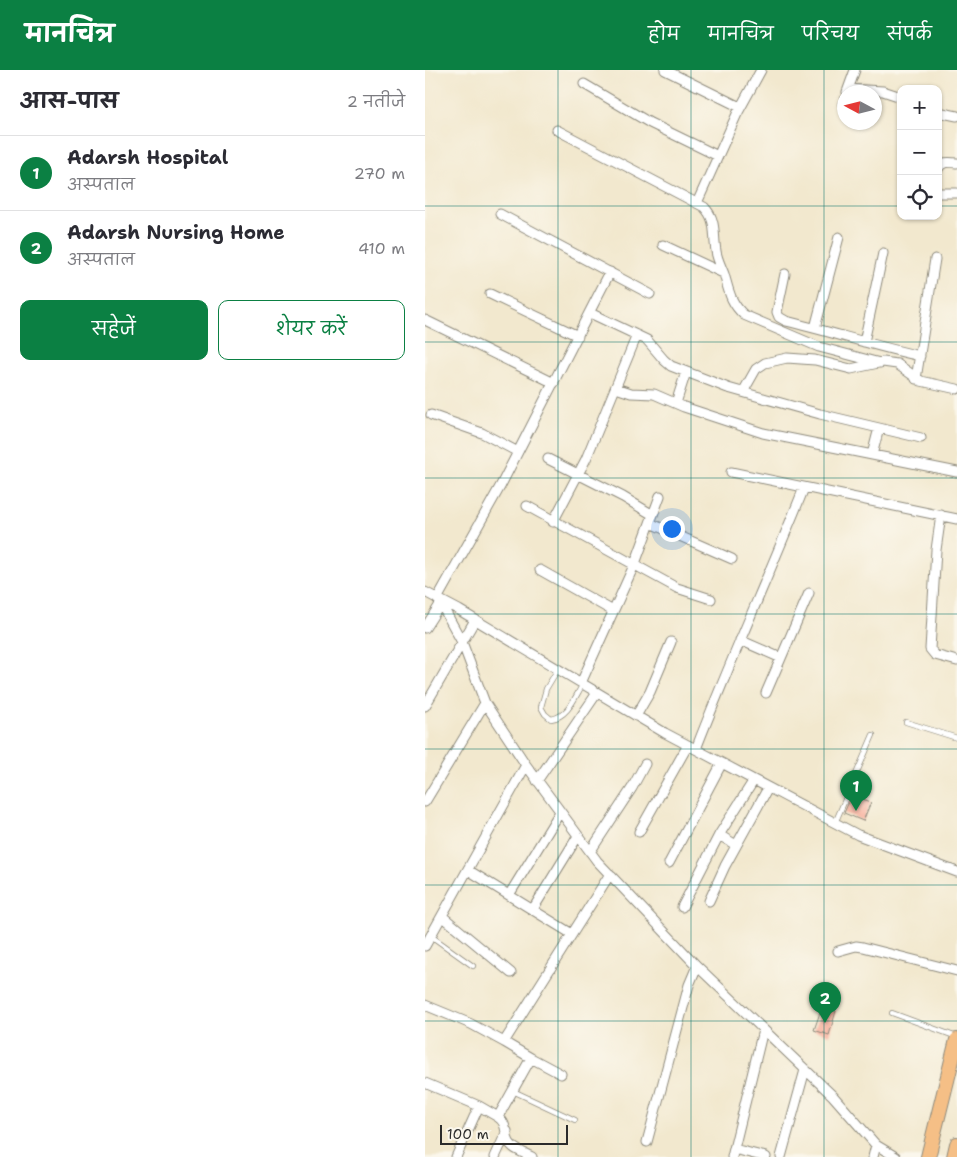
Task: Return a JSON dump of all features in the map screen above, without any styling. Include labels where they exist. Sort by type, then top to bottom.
[{"type":"main road","points":[[928,1157],[957,1038]]},
{"type":"main road","points":[[954,1157],[957,1144]]},
{"type":"street","points":[[665,70],[740,108]]},
{"type":"street","points":[[697,203],[740,108],[760,70]]},
{"type":"street","points":[[850,85],[855,70]]},
{"type":"street","points":[[584,84],[650,123],[718,156]]},
{"type":"street","points":[[882,91],[897,96]]},
{"type":"street","points":[[942,113],[957,116]]},
{"type":"street","points":[[557,130],[697,203],[711,213],[714,224],[716,252],[730,297],[735,306],[744,315],[819,347],[879,363],[897,364],[921,382],[957,389]]},
{"type":"street","points":[[942,164],[957,163]]},
{"type":"street","points":[[942,193],[957,193]]},
{"type":"street","points":[[500,214],[651,294]]},
{"type":"street","points":[[815,328],[839,237]]},
{"type":"street","points":[[663,245],[723,272]]},
{"type":"street","points":[[864,342],[883,253]]},
{"type":"street","points":[[916,379],[935,259]]},
{"type":"street","points":[[425,628],[610,272]]},
{"type":"street","points":[[785,274],[777,305],[779,317],[786,321],[920,356]]},
{"type":"street","points":[[490,294],[578,336]]},
{"type":"street","points":[[589,313],[647,340],[671,366],[743,392],[921,438]]},
{"type":"street","points":[[425,320],[554,383]]},
{"type":"street","points":[[553,522],[578,474],[637,335]]},
{"type":"street","points":[[743,392],[756,368],[765,363],[787,358],[815,360],[851,369],[879,363]]},
{"type":"street","points":[[676,403],[687,372]]},
{"type":"street","points":[[616,388],[631,393],[654,394],[763,434],[957,472]]},
{"type":"street","points":[[431,415],[482,433],[518,452]]},
{"type":"street","points":[[872,456],[879,428]]},
{"type":"street","points":[[548,459],[623,497],[651,519],[732,558]]},
{"type":"street","points":[[731,472],[957,519]]},
{"type":"street","points":[[639,832],[692,747],[740,640],[804,488]]},
{"type":"street","points":[[582,683],[633,566],[660,496]]},
{"type":"street","points":[[527,506],[633,566],[677,588],[711,599]]},
{"type":"street","points":[[941,515],[936,550],[930,649],[935,655],[957,661]]},
{"type":"street","points":[[540,570],[613,611]]},
{"type":"street","points":[[425,592],[636,716],[835,823],[867,839],[957,872]]},
{"type":"street","points":[[766,693],[809,593]]},
{"type":"street","points":[[439,601],[462,642],[485,703],[537,781],[590,852],[623,890],[697,966],[833,1096],[876,1145],[896,1157]]},
{"type":"street","points":[[425,706],[475,620]]},
{"type":"street","points":[[740,640],[781,658]]},
{"type":"street","points":[[636,716],[651,692],[671,642]]},
{"type":"street","points":[[537,781],[597,693]]},
{"type":"street","points":[[425,802],[485,703]]},
{"type":"street","points":[[669,863],[723,763]]},
{"type":"street","points":[[590,852],[632,788],[645,764]]},
{"type":"street","points":[[425,946],[526,765]]},
{"type":"street","points":[[682,907],[719,835],[754,780]]},
{"type":"street","points":[[709,901],[735,845],[769,788]]},
{"type":"street","points":[[509,895],[560,812]]},
{"type":"street","points":[[719,835],[735,845]]},
{"type":"street","points":[[533,909],[578,836]]},
{"type":"street","points":[[468,870],[572,934]]},
{"type":"street","points":[[504,1042],[610,874]]},
{"type":"street","points":[[442,916],[511,972]]},
{"type":"street","points":[[838,951],[856,946],[863,947],[957,971]]},
{"type":"street","points":[[647,1142],[689,986],[697,966]]},
{"type":"street","points":[[426,1007],[471,1024],[561,1074]]},
{"type":"street","points":[[763,1030],[733,1153],[766,1157]]},
{"type":"street","points":[[498,1117],[531,1058]]},
{"type":"street","points":[[781,1157],[805,1070]]},
{"type":"street","points":[[425,1083],[479,1106],[498,1117],[505,1124],[509,1143],[515,1149],[532,1157]]},
{"type":"street","points":[[456,1157],[479,1106]]},
{"type":"street","points":[[495,1157],[507,1131]]},
{"type":"street","points":[[873,1157],[876,1145]]},
{"type":"lane","points":[[558,669],[546,689],[541,707],[551,719],[558,718],[567,710],[582,683]]},
{"type":"lane","points":[[906,722],[957,738]]},
{"type":"lane","points":[[835,823],[873,735]]},
{"type":"lane","points":[[431,936],[473,966]]},
{"type":"lane","points":[[892,1013],[957,1038]]},
{"type":"lane","points":[[512,1091],[575,1120]]},
{"type":"building","points":[[852,795],[871,802],[863,821],[844,813]]},
{"type":"building","points":[[822,1007],[836,1011],[829,1035],[814,1030]]},
{"type":"place","name":"Adarsh Hospital","points":[[856,811]]},
{"type":"place","name":"Adarsh Nursing Home","points":[[825,1023]]}]
